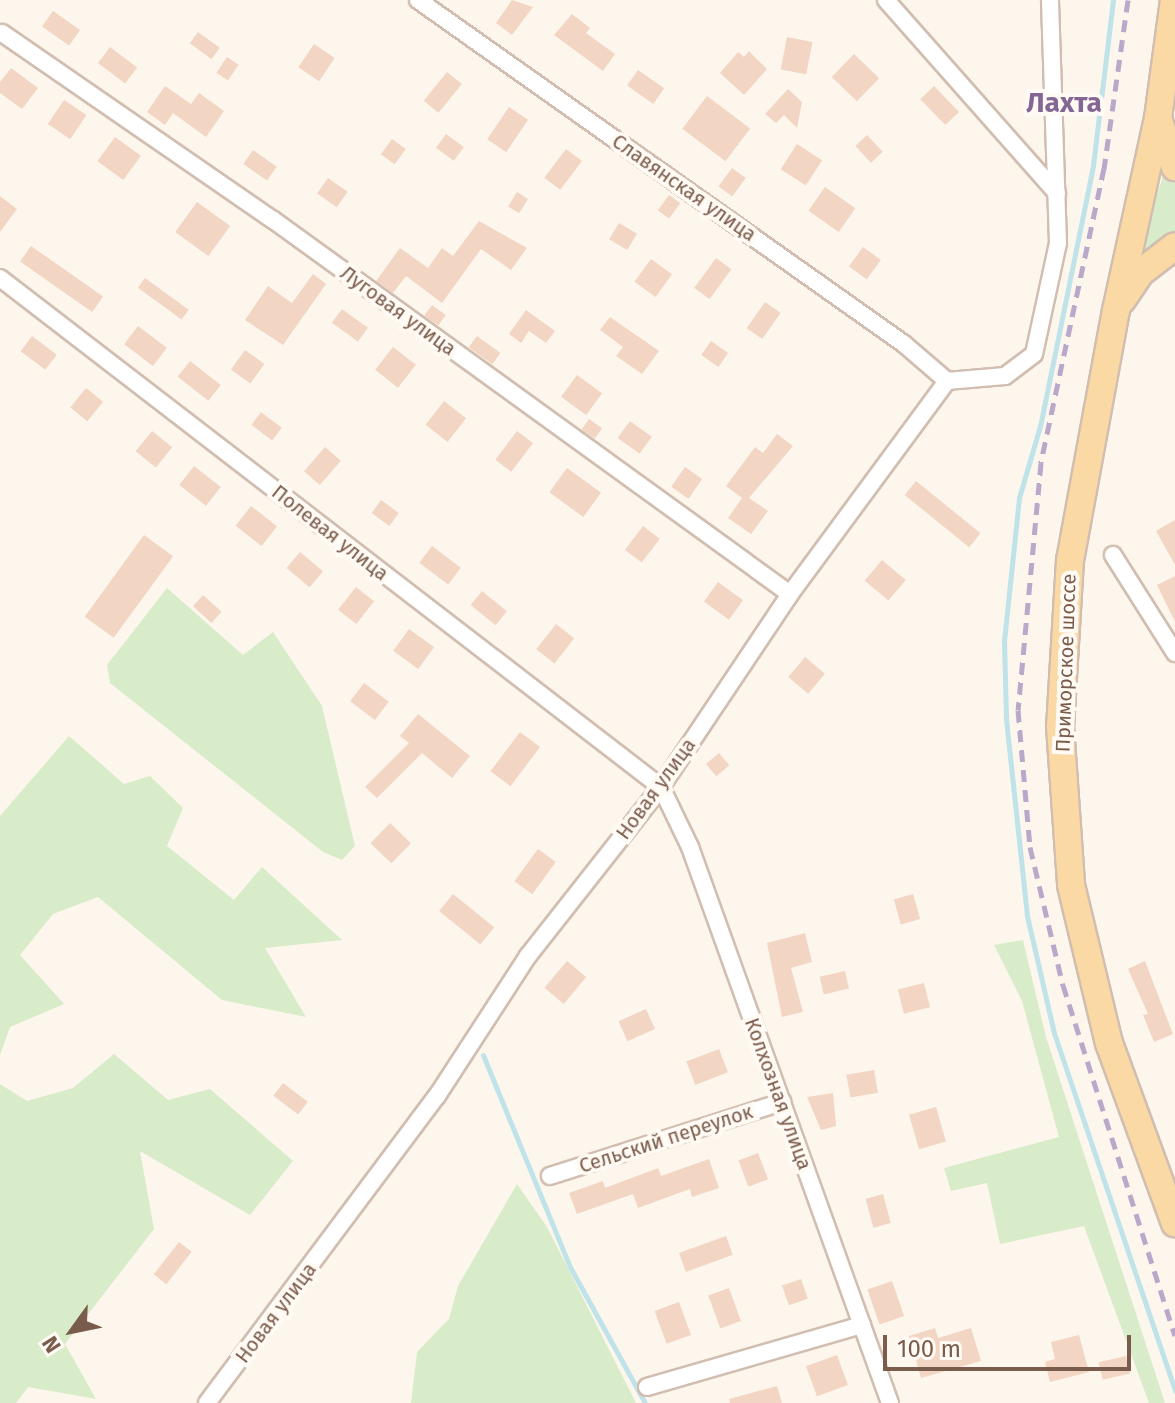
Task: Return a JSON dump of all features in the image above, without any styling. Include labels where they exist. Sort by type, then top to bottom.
[{"type":"main road","name":"Приморское шоссе","points":[[1174,0],[1158,118],[1116,310],[1070,560],[1061,742],[1078,913],[1109,1043],[1175,1223]]},
{"type":"main road","points":[[1158,118],[1175,167]]},
{"type":"main road","points":[[1116,310],[1140,273],[1175,246]]},
{"type":"street","name":"Славянская улица","points":[[418,0],[904,344],[947,381]]},
{"type":"street","points":[[886,0],[1057,193]]},
{"type":"street","points":[[947,381],[1005,376],[1034,354],[1058,243],[1050,0]]},
{"type":"street","name":"Луговая улица","points":[[2,33],[272,219],[790,594]]},
{"type":"street","name":"Полевая улица","points":[[0,278],[661,787]]},
{"type":"street","name":"Новая улица","points":[[207,1403],[437,1096],[528,956],[661,787],[790,594],[947,381]]},
{"type":"street","points":[[1113,555],[1175,653]]},
{"type":"street","name":"Колхозная улица","points":[[661,787],[690,847],[890,1403]]},
{"type":"street","name":"Сельский переулок","points":[[550,1176],[782,1102]]},
{"type":"street","points":[[647,1387],[862,1325]]},
{"type":"green space","points":[[1165,170],[1175,182],[1175,237],[1136,259]]},
{"type":"green space","points":[[167,588],[243,655],[273,632],[322,706],[355,846],[342,860],[323,852],[110,683],[107,665]]},
{"type":"green space","points":[[69,736],[124,784],[150,776],[183,808],[167,846],[234,900],[262,867],[342,940],[265,948],[306,1017],[222,1000],[98,897],[53,914],[20,955],[64,1004],[10,1027],[0,1055],[0,816]]},
{"type":"green space","points":[[1023,940],[1046,1037],[1165,1403],[1149,1403],[1084,1226],[1000,1244],[987,1183],[951,1191],[944,1168],[1059,1137],[1022,1001],[994,945]]},
{"type":"green space","points":[[114,1054],[168,1100],[210,1089],[293,1161],[250,1215],[140,1151],[154,1229],[65,1344],[96,1399],[28,1387],[16,1403],[0,1403],[0,1084],[27,1101],[73,1088]]},
{"type":"green space","points":[[517,1184],[547,1227],[636,1403],[411,1403],[417,1352],[449,1319],[458,1286]]},
{"type":"building","points":[[512,0],[533,7],[512,35],[496,23]]},
{"type":"building","points":[[53,11],[80,30],[69,45],[42,27]]},
{"type":"building","points":[[572,14],[590,28],[586,33],[615,54],[603,71],[554,35]]},
{"type":"building","points":[[198,32],[220,48],[212,59],[190,43]]},
{"type":"building","points":[[787,37],[813,42],[806,74],[781,69]]},
{"type":"building","points":[[314,44],[335,58],[319,81],[298,67]]},
{"type":"building","points":[[110,47],[137,67],[125,83],[98,63]]},
{"type":"building","points":[[749,51],[767,69],[744,95],[720,73],[738,52],[744,57]]},
{"type":"building","points":[[854,54],[879,78],[857,101],[832,77]]},
{"type":"building","points":[[227,57],[239,65],[228,81],[216,73]]},
{"type":"building","points":[[11,68],[38,88],[22,109],[0,93],[0,82]]},
{"type":"building","points":[[638,70],[664,88],[653,104],[627,86]]},
{"type":"building","points":[[447,72],[462,84],[438,113],[424,101]]},
{"type":"building","points":[[165,86],[191,104],[199,93],[224,111],[206,137],[173,113],[165,125],[147,112]]},
{"type":"building","points":[[934,86],[959,112],[945,125],[920,99]]},
{"type":"building","points":[[788,89],[802,102],[797,128],[784,115],[776,123],[765,114]]},
{"type":"building","points":[[707,96],[750,128],[725,161],[682,129]]},
{"type":"building","points":[[64,100],[86,115],[70,139],[48,124]]},
{"type":"building","points":[[509,107],[528,120],[506,152],[487,139]]},
{"type":"building","points":[[446,134],[464,147],[454,161],[436,148]]},
{"type":"building","points":[[867,135],[883,152],[871,163],[855,146]]},
{"type":"building","points":[[115,137],[141,156],[123,180],[97,161]]},
{"type":"building","points":[[392,139],[406,149],[395,164],[381,154]]},
{"type":"building","points":[[797,144],[822,160],[806,185],[781,169]]},
{"type":"building","points":[[566,149],[582,161],[560,190],[544,178]]},
{"type":"building","points":[[253,150],[277,167],[267,181],[243,164]]},
{"type":"building","points":[[732,168],[746,178],[732,197],[718,187]]},
{"type":"building","points":[[328,178],[348,192],[337,207],[317,194]]},
{"type":"building","points":[[825,187],[855,208],[839,232],[808,211]]},
{"type":"building","points":[[517,192],[528,199],[519,213],[508,206]]},
{"type":"building","points":[[669,195],[680,203],[669,219],[658,210]]},
{"type":"building","points":[[0,196],[17,209],[0,232]]},
{"type":"building","points":[[197,202],[230,226],[208,256],[175,232]]},
{"type":"building","points":[[479,221],[527,248],[511,270],[481,249],[442,303],[406,276],[393,293],[376,281],[400,248],[428,268],[442,248],[453,256]]},
{"type":"building","points":[[619,223],[637,234],[627,250],[609,239]]},
{"type":"building","points":[[31,246],[103,296],[92,312],[20,262]]},
{"type":"building","points":[[863,247],[881,260],[867,279],[849,266]]},
{"type":"building","points":[[716,258],[731,269],[710,299],[694,288]]},
{"type":"building","points":[[651,259],[672,274],[656,297],[635,282]]},
{"type":"building","points":[[313,274],[326,284],[283,345],[245,320],[268,286],[292,303]]},
{"type":"building","points":[[145,278],[189,310],[182,319],[138,288]]},
{"type":"building","points":[[765,302],[781,313],[762,339],[747,328]]},
{"type":"building","points":[[432,305],[446,315],[438,326],[424,316]]},
{"type":"building","points":[[342,309],[368,328],[358,342],[332,323]]},
{"type":"building","points":[[526,310],[555,331],[546,343],[529,331],[521,343],[509,334]]},
{"type":"building","points":[[610,317],[659,351],[642,374],[616,356],[623,347],[600,330]]},
{"type":"building","points":[[138,326],[167,348],[153,366],[124,344]]},
{"type":"building","points":[[32,336],[57,355],[45,370],[21,351]]},
{"type":"building","points":[[477,336],[500,353],[492,364],[469,347]]},
{"type":"building","points":[[711,341],[728,353],[718,367],[701,355]]},
{"type":"building","points":[[393,347],[416,365],[398,388],[375,370]]},
{"type":"building","points":[[245,350],[264,364],[250,384],[231,369]]},
{"type":"building","points":[[190,361],[221,385],[208,401],[178,377]]},
{"type":"building","points":[[577,375],[602,393],[586,415],[561,397]]},
{"type":"building","points":[[86,388],[103,402],[87,421],[70,407]]},
{"type":"building","points":[[444,401],[466,418],[448,442],[426,425]]},
{"type":"building","points":[[261,412],[282,428],[272,440],[251,425]]},
{"type":"building","points":[[589,419],[602,428],[595,439],[582,430]]},
{"type":"building","points":[[630,421],[652,437],[639,454],[618,438]]},
{"type":"building","points":[[152,431],[172,447],[156,468],[136,451]]},
{"type":"building","points":[[517,431],[533,443],[511,472],[495,460]]},
{"type":"building","points":[[777,434],[793,446],[749,498],[768,511],[751,534],[728,518],[742,498],[726,486],[755,447],[763,453]]},
{"type":"building","points":[[325,447],[341,461],[320,485],[304,471]]},
{"type":"building","points":[[194,466],[221,487],[206,506],[179,485]]},
{"type":"building","points":[[685,467],[702,479],[688,499],[671,487]]},
{"type":"building","points":[[567,468],[601,493],[583,517],[549,492]]},
{"type":"building","points":[[916,481],[981,533],[969,547],[905,495]]},
{"type":"building","points":[[381,500],[399,513],[389,526],[372,513]]},
{"type":"building","points":[[251,506],[277,526],[262,546],[236,526]]},
{"type":"building","points":[[1175,520],[1175,565],[1156,531]]},
{"type":"building","points":[[643,526],[660,539],[642,563],[625,550]]},
{"type":"building","points":[[144,535],[173,556],[114,638],[85,617]]},
{"type":"building","points":[[432,546],[461,568],[448,584],[419,563]]},
{"type":"building","points":[[300,552],[323,571],[309,587],[287,568]]},
{"type":"building","points":[[882,560],[906,580],[888,601],[865,581]]},
{"type":"building","points":[[1175,576],[1175,622],[1157,585]]},
{"type":"building","points":[[718,582],[743,600],[729,620],[704,601]]},
{"type":"building","points":[[356,587],[374,601],[356,624],[338,610]]},
{"type":"building","points":[[482,591],[507,611],[496,625],[471,605]]},
{"type":"building","points":[[203,595],[222,612],[212,623],[193,606]]},
{"type":"building","points":[[556,624],[574,638],[554,663],[536,649]]},
{"type":"building","points":[[409,629],[434,647],[418,669],[393,651]]},
{"type":"building","points":[[805,657],[825,674],[808,694],[788,677]]},
{"type":"building","points":[[364,683],[389,702],[375,720],[350,701]]},
{"type":"building","points":[[418,714],[470,756],[452,778],[422,753],[377,798],[365,787],[409,743],[400,736]]},
{"type":"building","points":[[520,732],[540,747],[510,786],[491,771]]},
{"type":"building","points":[[719,753],[729,765],[716,776],[706,764]]},
{"type":"building","points":[[390,823],[411,843],[391,863],[371,843]]},
{"type":"building","points":[[538,849],[556,862],[532,894],[514,881]]},
{"type":"building","points":[[453,894],[494,927],[480,944],[439,911]]},
{"type":"building","points":[[913,894],[920,919],[901,925],[894,900]]},
{"type":"building","points":[[805,933],[812,962],[791,968],[803,1012],[782,1017],[767,943]]},
{"type":"building","points":[[567,961],[586,977],[564,1004],[545,988]]},
{"type":"building","points":[[1145,961],[1173,1034],[1154,1042],[1143,1015],[1148,1014],[1128,969]]},
{"type":"building","points":[[845,971],[849,989],[824,994],[820,977]]},
{"type":"building","points":[[924,983],[930,1007],[904,1014],[898,990]]},
{"type":"building","points":[[646,1009],[655,1029],[628,1041],[619,1021]]},
{"type":"building","points":[[719,1049],[728,1072],[695,1085],[686,1062]]},
{"type":"building","points":[[874,1070],[878,1093],[850,1098],[846,1075]]},
{"type":"building","points":[[283,1083],[308,1102],[298,1114],[273,1096]]},
{"type":"building","points":[[833,1093],[836,1126],[821,1130],[807,1097]]},
{"type":"building","points":[[936,1107],[946,1142],[919,1149],[909,1115]]},
{"type":"building","points":[[758,1153],[768,1179],[748,1187],[738,1161]]},
{"type":"building","points":[[709,1159],[719,1188],[692,1197],[690,1189],[638,1208],[633,1194],[577,1214],[569,1193],[603,1181],[605,1188],[658,1168],[661,1176]]},
{"type":"building","points":[[883,1194],[891,1223],[873,1228],[866,1199]]},
{"type":"building","points":[[726,1236],[733,1255],[686,1272],[679,1253]]},
{"type":"building","points":[[179,1242],[192,1252],[166,1284],[154,1274]]},
{"type":"building","points":[[801,1279],[808,1299],[789,1305],[782,1286]]},
{"type":"building","points":[[892,1281],[904,1316],[879,1324],[867,1289]]},
{"type":"building","points":[[729,1288],[741,1321],[720,1328],[708,1296]]},
{"type":"building","points":[[679,1302],[691,1335],[667,1344],[655,1311]]},
{"type":"building","points":[[935,1328],[938,1338],[971,1328],[981,1361],[921,1378],[909,1336]]},
{"type":"building","points":[[1079,1335],[1089,1372],[1050,1382],[1045,1362],[1055,1359],[1051,1342]]},
{"type":"building","points":[[837,1355],[848,1385],[817,1396],[806,1366]]},
{"type":"building","points":[[1126,1356],[1130,1374],[1103,1380],[1099,1362]]},
{"type":"building","points":[[777,1386],[782,1403],[730,1403],[729,1399]]},
{"type":"waterway","points":[[1113,0],[1093,166],[1040,426],[1019,498],[1004,641],[1006,719],[1027,916],[1054,1033],[1175,1391]]},
{"type":"waterway","points":[[483,1055],[570,1267],[645,1403]]},
{"type":"railway","points":[[1128,0],[1104,168],[1041,463],[1018,710],[1030,847],[1063,985],[1175,1336]]},
{"type":"district","name":"Лахта","points":[[1064,103]]}]
